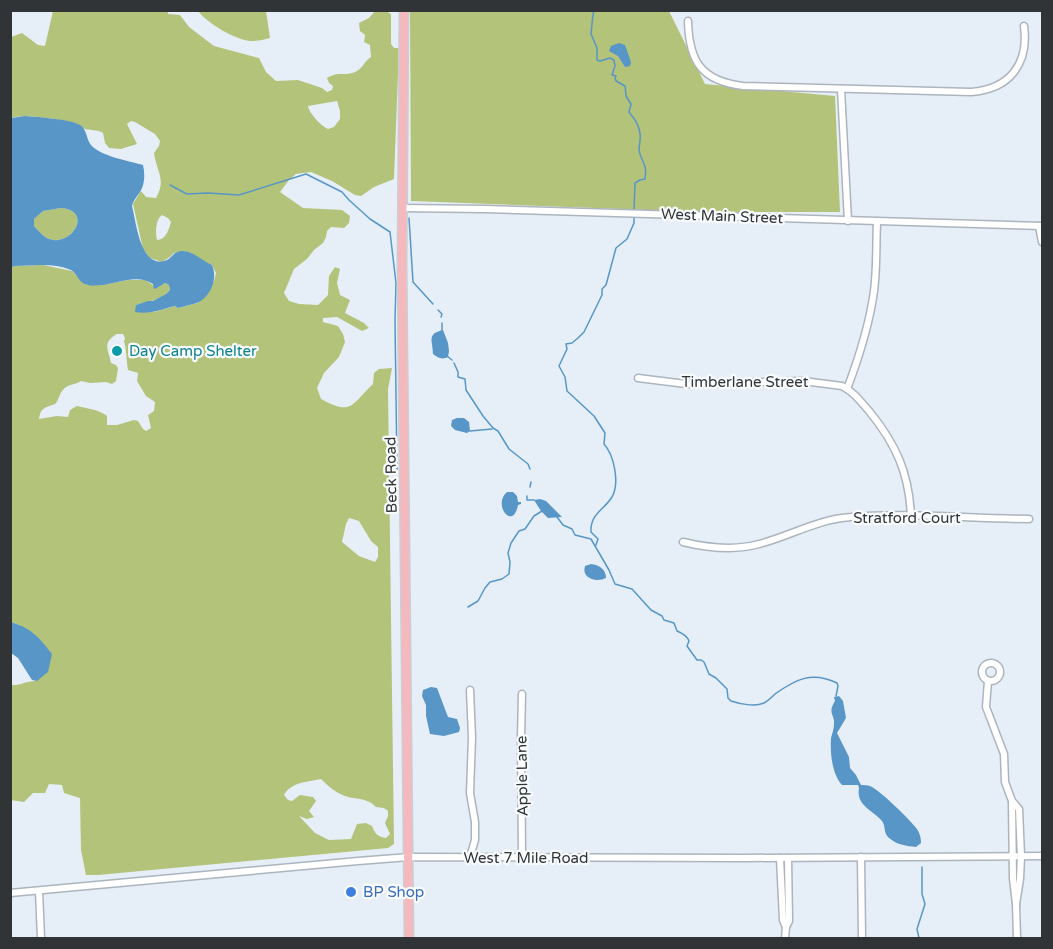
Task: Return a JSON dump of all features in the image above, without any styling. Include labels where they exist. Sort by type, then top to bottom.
[{"type":"main road","name":"Beck Road","points":[[404,10],[402,208],[409,939]]},
{"type":"street","points":[[688,21],[688,34],[693,55],[703,70],[717,80],[726,83],[743,86],[971,92],[991,89],[1008,79],[1019,64],[1025,45],[1024,26]]},
{"type":"street","points":[[842,88],[848,220]]},
{"type":"street","name":"West Main Street","points":[[402,208],[1041,226]]},
{"type":"street","points":[[877,222],[873,300],[847,389],[873,416],[895,448],[906,480],[911,516]]},
{"type":"street","points":[[1041,226],[1042,242]]},
{"type":"street","name":"Timberlane Street","points":[[638,378],[686,384],[803,381],[842,386],[847,389]]},
{"type":"street","name":"Stratford Court","points":[[683,542],[718,549],[739,548],[760,544],[832,519],[852,516],[1029,519]]},
{"type":"street","points":[[988,681],[986,707],[1004,754],[1005,782],[1012,801],[1013,879],[1017,939]]},
{"type":"street","points":[[470,690],[472,738],[470,793],[475,822],[475,840],[470,858]]},
{"type":"street","name":"Apple Lane","points":[[522,694],[522,858]]},
{"type":"street","points":[[1012,801],[1019,809],[1021,856],[1016,904]]},
{"type":"street","name":"West 7 Mile Road","points":[[10,894],[409,857],[1042,856]]},
{"type":"street","points":[[861,857],[861,939]]},
{"type":"street","points":[[780,858],[789,921],[785,939]]},
{"type":"street","points":[[785,893],[788,858]]},
{"type":"street","points":[[39,891],[41,939]]},
{"type":"green space","points":[[53,11],[168,11],[168,14],[180,15],[189,27],[214,46],[259,58],[266,72],[276,81],[298,80],[327,92],[332,90],[333,86],[327,78],[355,72],[371,57],[370,45],[364,42],[365,35],[360,31],[359,23],[369,18],[375,11],[386,11],[391,14],[391,44],[394,48],[399,48],[394,179],[374,187],[361,196],[311,172],[296,174],[280,192],[303,208],[342,210],[350,216],[349,223],[344,228],[331,227],[323,243],[294,269],[284,293],[289,301],[318,305],[328,295],[329,276],[335,267],[340,269],[337,283],[340,295],[350,300],[345,313],[369,328],[362,331],[337,317],[323,318],[323,322],[338,326],[345,342],[339,357],[324,373],[317,388],[321,399],[339,407],[350,406],[373,384],[374,373],[379,369],[392,368],[388,389],[394,844],[388,848],[86,875],[81,850],[80,798],[64,793],[62,785],[49,784],[45,793],[33,793],[24,802],[11,800],[11,685],[37,681],[20,625],[11,622],[11,268],[43,265],[72,271],[87,285],[146,280],[157,288],[165,283],[169,285],[170,290],[166,294],[136,305],[154,312],[198,303],[214,281],[216,273],[212,265],[191,253],[184,251],[174,253],[162,262],[150,258],[143,249],[133,204],[141,191],[146,197],[156,198],[161,185],[154,153],[160,141],[155,134],[131,121],[127,124],[137,144],[121,149],[109,148],[105,143],[103,133],[85,129],[77,124],[43,118],[11,118],[11,37],[22,33],[38,45],[45,46]],"holes":[[[337,101],[340,119],[334,127],[328,129],[316,119],[308,106]],[[162,215],[171,222],[165,236],[160,240],[157,240],[156,233],[158,219]],[[123,334],[128,370],[138,373],[137,381],[146,396],[155,402],[154,411],[148,415],[151,428],[146,431],[138,421],[134,420],[117,425],[107,425],[107,416],[104,414],[77,406],[70,410],[68,417],[39,419],[42,410],[55,404],[67,387],[81,381],[112,384],[116,381],[118,368],[111,363],[107,347],[112,337]],[[349,518],[359,521],[371,541],[378,547],[378,557],[375,562],[359,556],[342,542]],[[321,779],[341,794],[384,808],[388,811],[385,823],[390,834],[386,838],[381,837],[372,826],[366,823],[357,824],[351,839],[329,840],[315,833],[299,816],[307,819],[314,817],[309,811],[316,801],[313,797],[300,795],[292,801],[284,795],[291,787]]]},
{"type":"green space","points":[[198,11],[266,11],[270,38],[251,41],[237,38],[215,26]]},
{"type":"green space","points":[[410,11],[669,11],[705,84],[835,96],[840,212],[704,212],[411,201]]},
{"type":"green space","points":[[61,208],[71,210],[76,215],[78,221],[76,227],[66,238],[49,239],[34,226],[34,219],[43,211]]},
{"type":"water","points":[[619,43],[625,45],[631,62],[630,66],[625,67],[618,56],[609,51],[611,46]]},
{"type":"water","points":[[25,116],[75,123],[82,127],[89,143],[95,149],[115,158],[143,165],[143,186],[132,206],[144,250],[156,261],[167,260],[177,252],[183,251],[212,265],[214,281],[206,296],[197,303],[178,308],[175,306],[140,313],[135,312],[136,305],[153,301],[166,294],[170,290],[169,285],[165,283],[154,289],[153,284],[138,279],[96,286],[82,282],[71,270],[57,266],[14,266],[11,268],[11,118]],"holes":[[[61,208],[71,210],[78,221],[72,233],[66,238],[49,239],[34,226],[34,219],[43,211]]]},
{"type":"water","points":[[443,330],[449,351],[448,357],[442,358],[433,354],[432,336]]},
{"type":"water","points":[[464,418],[469,422],[470,431],[467,433],[455,430],[451,426],[452,420]]},
{"type":"water","points":[[507,492],[513,492],[518,502],[521,502],[512,516],[508,516],[503,509],[503,497]]},
{"type":"water","points":[[534,500],[546,501],[562,517],[548,518]]},
{"type":"water","points":[[591,564],[602,568],[606,578],[598,580],[587,576],[585,566]]},
{"type":"water","points":[[11,622],[34,634],[52,654],[48,672],[37,681],[32,680],[18,658],[11,653]]},
{"type":"water","points":[[431,687],[437,688],[448,717],[457,719],[459,732],[444,736],[430,734],[426,705],[422,696],[423,690]]},
{"type":"water","points":[[839,696],[843,701],[846,718],[837,733],[849,757],[850,768],[861,785],[870,786],[881,793],[917,829],[921,843],[916,847],[899,844],[889,838],[882,821],[862,803],[858,785],[842,785],[836,775],[832,763],[831,738],[834,721],[831,711],[835,701],[834,697]]},
{"type":"waterway","points":[[594,10],[591,34],[597,48],[597,60],[610,58],[614,60],[612,75],[616,76],[616,81],[625,86],[626,96],[631,104],[629,112],[640,131],[639,150],[646,174],[645,179],[635,183],[634,211]]},
{"type":"waterway","points":[[170,185],[187,194],[239,195],[306,174],[342,192],[370,219],[390,232],[396,283],[397,470]]},
{"type":"waterway","points":[[596,545],[598,539],[591,532],[591,526],[595,516],[612,497],[616,484],[615,469],[611,455],[604,444],[605,433],[594,416],[567,391],[565,377],[559,366],[567,349],[566,344],[572,343],[584,332],[602,295],[602,289],[606,285],[616,248],[627,239],[634,223],[634,216]]},
{"type":"waterway","points":[[409,218],[413,282],[433,304]]},
{"type":"waterway","points":[[438,310],[442,314],[441,317]]},
{"type":"waterway","points":[[442,323],[442,331]]},
{"type":"waterway","points":[[447,356],[452,360]]},
{"type":"waterway","points":[[454,363],[458,377],[465,379],[466,390],[483,416],[498,431],[509,449],[528,464],[530,469]]},
{"type":"waterway","points":[[470,431],[492,429]]},
{"type":"waterway","points":[[530,487],[531,482]]},
{"type":"waterway","points":[[527,496],[527,500],[534,500]]},
{"type":"waterway","points":[[468,607],[478,601],[490,582],[502,579],[509,574],[508,553],[511,543],[519,531],[525,529],[534,516],[542,511]]},
{"type":"waterway","points":[[557,517],[563,525],[572,529],[575,535],[591,539],[615,584],[632,589],[651,610],[662,616],[664,620],[674,623],[677,631],[688,639],[687,646],[697,660],[704,662],[709,674],[727,689],[728,698],[731,701],[748,705],[760,704],[790,684],[812,677],[837,683],[836,696]]},
{"type":"waterway","points":[[919,938],[917,929],[925,904],[922,894],[922,867]]},
{"type":"place","name":"Day Camp Shelter","points":[[117,351]]},
{"type":"place","name":"BP Shop","points":[[351,892]]}]
